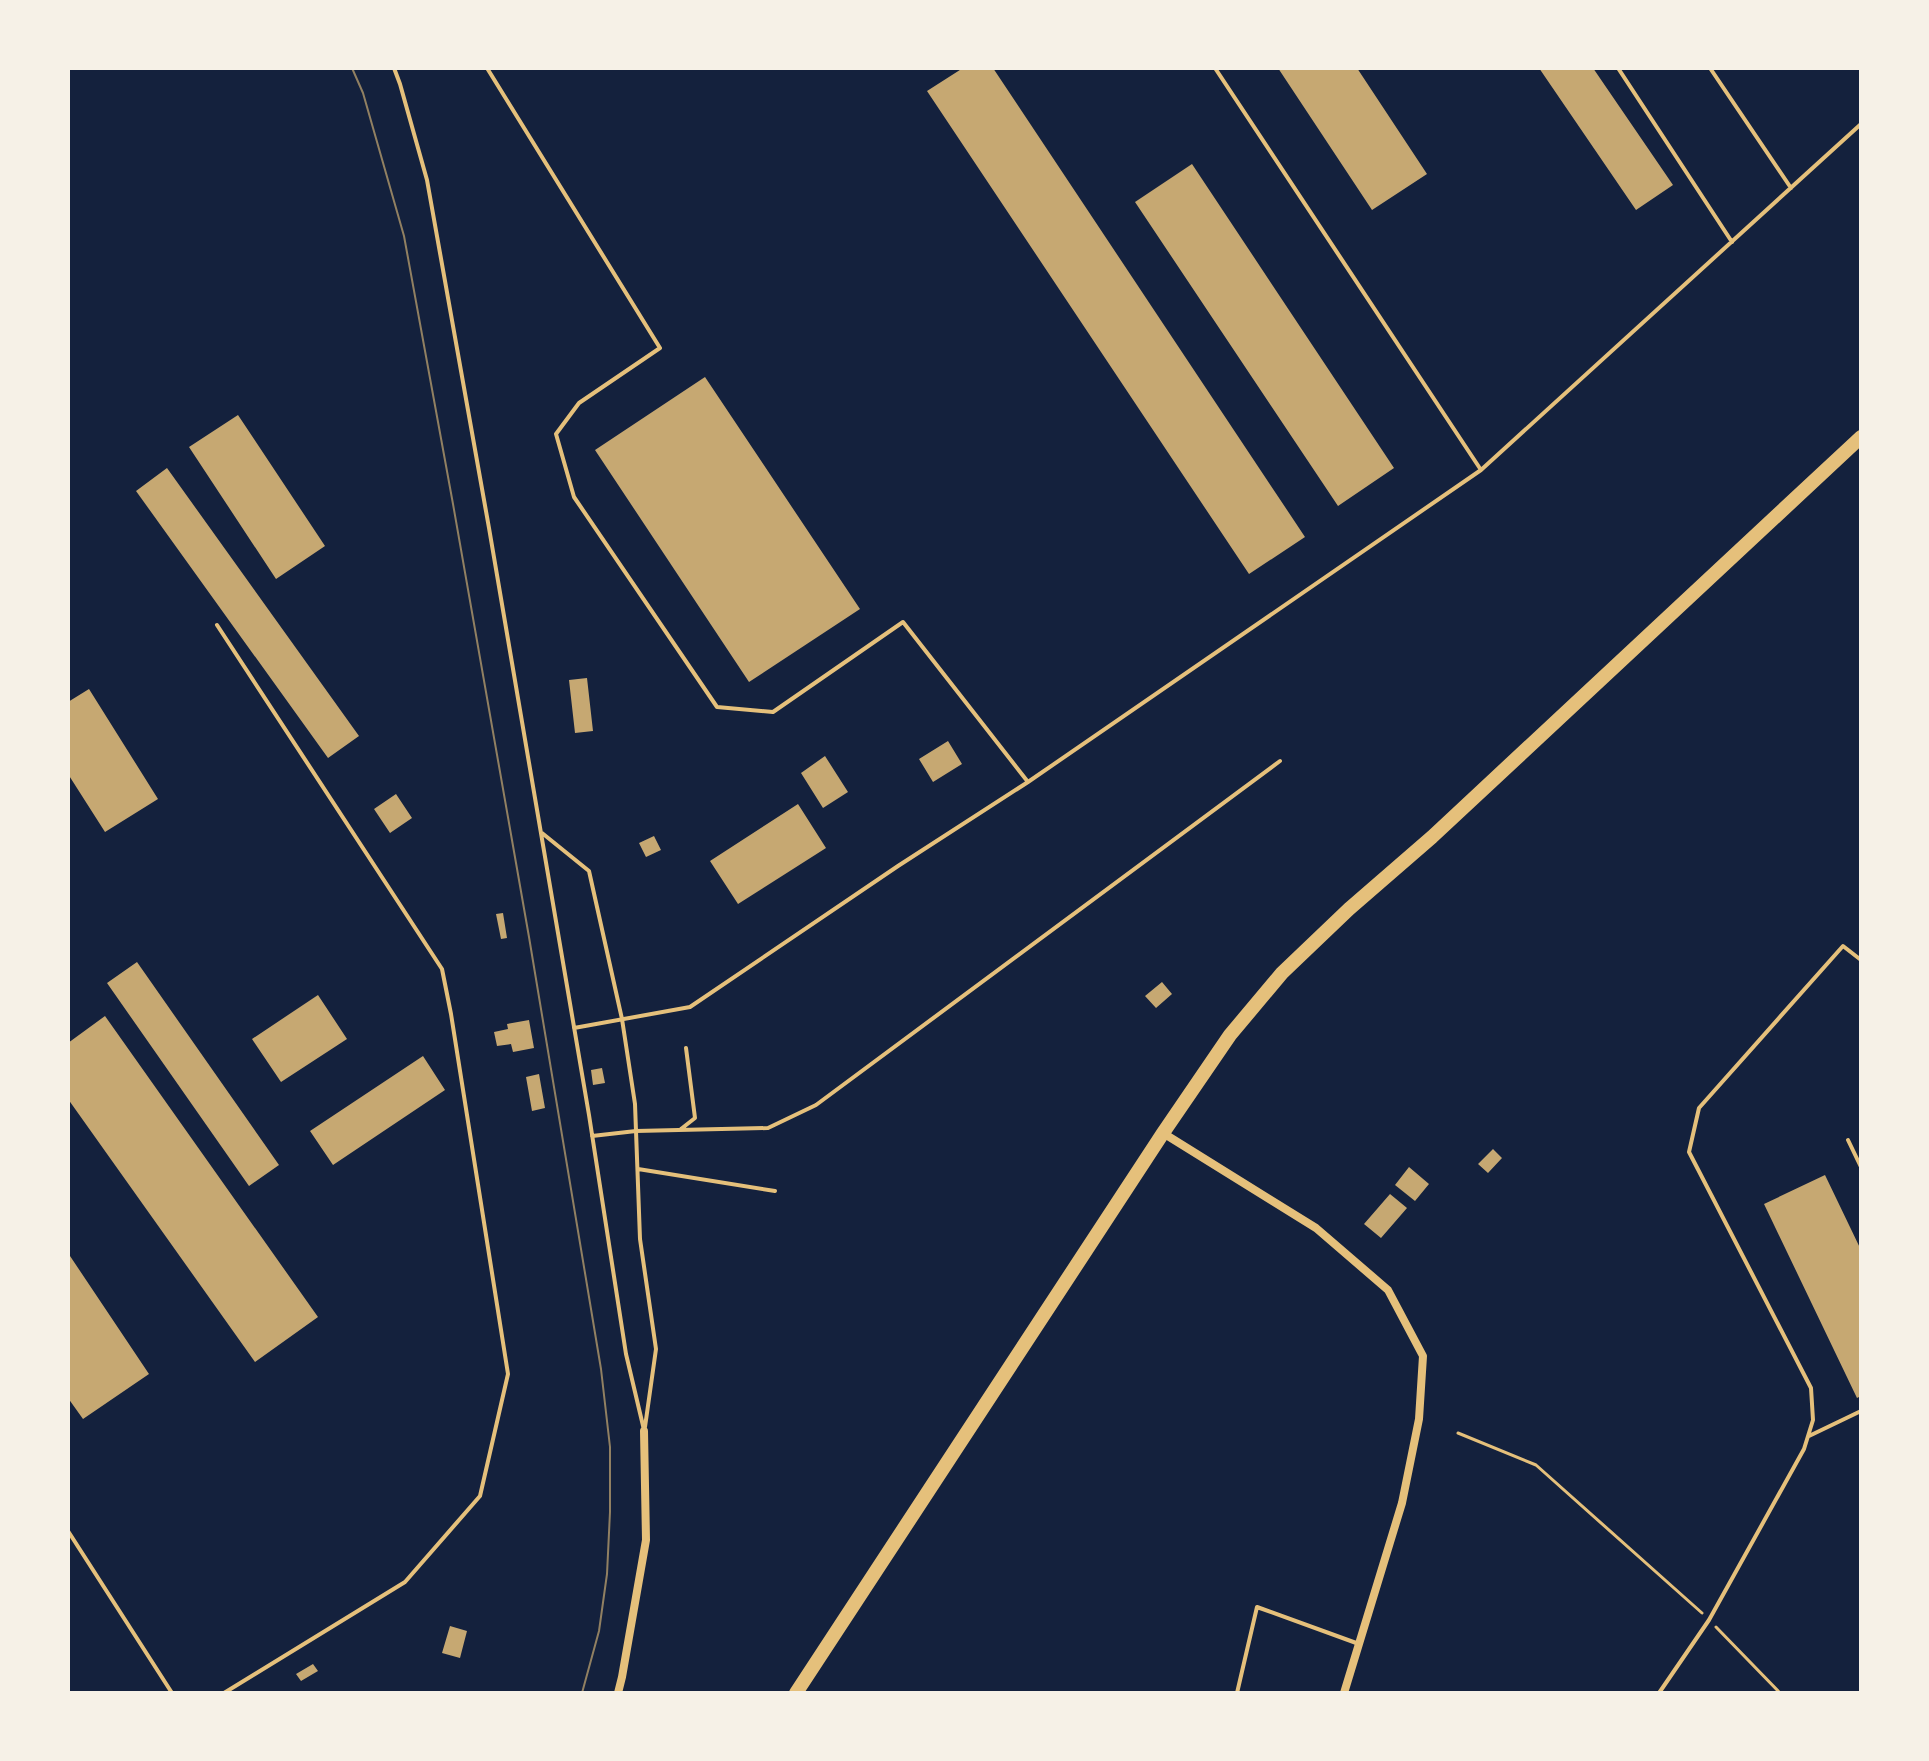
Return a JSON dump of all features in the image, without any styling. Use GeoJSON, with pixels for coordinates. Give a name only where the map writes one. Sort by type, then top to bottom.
{"type":"FeatureCollection","features":[{"type":"Feature","properties":{"kind":"main road"},"geometry":{"type":"LineString","coordinates":[[796,1693],[1163,1133],[1230,1035],[1282,973],[1861,437]]}},
{"type":"Feature","properties":{"kind":"street"},"geometry":{"type":"LineString","coordinates":[[1163,1133],[1316,1228],[1388,1290],[1423,1356],[1419,1419],[1402,1503],[1344,1693]]}},
{"type":"Feature","properties":{"kind":"street"},"geometry":{"type":"LineString","coordinates":[[618,1693],[646,1540],[644,1431]]}},
{"type":"Feature","properties":{"kind":"lane"},"geometry":{"type":"LineString","coordinates":[[394,68],[427,180],[574,1028],[626,1354],[644,1431]]}},
{"type":"Feature","properties":{"kind":"lane"},"geometry":{"type":"LineString","coordinates":[[487,68],[660,348],[579,403],[556,434],[574,497],[717,707],[773,712],[903,622],[1028,782]]}},
{"type":"Feature","properties":{"kind":"lane"},"geometry":{"type":"LineString","coordinates":[[1215,68],[1481,470]]}},
{"type":"Feature","properties":{"kind":"lane"},"geometry":{"type":"LineString","coordinates":[[1618,68],[1732,242]]}},
{"type":"Feature","properties":{"kind":"lane"},"geometry":{"type":"LineString","coordinates":[[1710,68],[1791,188]]}},
{"type":"Feature","properties":{"kind":"lane"},"geometry":{"type":"LineString","coordinates":[[574,1028],[690,1007],[1028,782],[1481,470],[1861,124]]}},
{"type":"Feature","properties":{"kind":"lane"},"geometry":{"type":"LineString","coordinates":[[217,625],[442,969],[508,1374],[480,1496],[405,1582],[224,1693]]}},
{"type":"Feature","properties":{"kind":"lane"},"geometry":{"type":"LineString","coordinates":[[592,1136],[636,1131],[768,1128],[816,1105],[1280,761]]}},
{"type":"Feature","properties":{"kind":"lane"},"geometry":{"type":"LineString","coordinates":[[540,831],[589,871],[622,1019],[635,1104],[640,1239],[656,1349],[644,1431]]}},
{"type":"Feature","properties":{"kind":"lane"},"geometry":{"type":"LineString","coordinates":[[1659,1693],[1709,1620],[1804,1449],[1813,1420],[1811,1388],[1689,1152],[1699,1108],[1843,946],[1861,960]]}},
{"type":"Feature","properties":{"kind":"lane"},"geometry":{"type":"LineString","coordinates":[[680,1130],[695,1118],[686,1048]]}},
{"type":"Feature","properties":{"kind":"lane"},"geometry":{"type":"LineString","coordinates":[[1848,1140],[1861,1167]]}},
{"type":"Feature","properties":{"kind":"lane"},"geometry":{"type":"LineString","coordinates":[[638,1169],[775,1191]]}},
{"type":"Feature","properties":{"kind":"lane"},"geometry":{"type":"LineString","coordinates":[[1808,1437],[1861,1411]]}},
{"type":"Feature","properties":{"kind":"lane"},"geometry":{"type":"LineString","coordinates":[[68,1531],[172,1693]]}},
{"type":"Feature","properties":{"kind":"lane"},"geometry":{"type":"LineString","coordinates":[[1237,1693],[1257,1607],[1359,1644]]}},
{"type":"Feature","properties":{"kind":"path"},"geometry":{"type":"LineString","coordinates":[[1458,1433],[1536,1465],[1709,1620],[1780,1693]]}},
{"type":"Feature","properties":{"kind":"building"},"geometry":{"type":"Polygon","coordinates":[[[963,68],[993,68],[1305,537],[1249,574],[927,91],[963,68]]]}},
{"type":"Feature","properties":{"kind":"building"},"geometry":{"type":"Polygon","coordinates":[[[1278,68],[1357,68],[1427,174],[1372,210],[1278,68]]]}},
{"type":"Feature","properties":{"kind":"building"},"geometry":{"type":"Polygon","coordinates":[[[1539,68],[1593,68],[1673,185],[1636,210],[1539,68]]]}},
{"type":"Feature","properties":{"kind":"building"},"geometry":{"type":"Polygon","coordinates":[[[1192,164],[1394,468],[1338,506],[1135,202],[1192,164]]]}},
{"type":"Feature","properties":{"kind":"building"},"geometry":{"type":"Polygon","coordinates":[[[705,377],[860,609],[749,682],[595,450],[705,377]]]}},
{"type":"Feature","properties":{"kind":"building"},"geometry":{"type":"Polygon","coordinates":[[[238,415],[325,546],[276,579],[189,447],[238,415]]]}},
{"type":"Feature","properties":{"kind":"building"},"geometry":{"type":"Polygon","coordinates":[[[167,468],[359,736],[328,758],[136,491],[167,468]]]}},
{"type":"Feature","properties":{"kind":"building"},"geometry":{"type":"Polygon","coordinates":[[[587,678],[593,731],[575,733],[569,680],[587,678]]]}},
{"type":"Feature","properties":{"kind":"building"},"geometry":{"type":"Polygon","coordinates":[[[89,689],[158,799],[105,832],[68,774],[68,702],[89,689]]]}},
{"type":"Feature","properties":{"kind":"building"},"geometry":{"type":"Polygon","coordinates":[[[948,741],[962,764],[933,782],[919,759],[948,741]]]}},
{"type":"Feature","properties":{"kind":"building"},"geometry":{"type":"Polygon","coordinates":[[[825,756],[848,792],[823,808],[801,773],[825,756]]]}},
{"type":"Feature","properties":{"kind":"building"},"geometry":{"type":"Polygon","coordinates":[[[396,794],[412,818],[390,833],[374,809],[396,794]]]}},
{"type":"Feature","properties":{"kind":"building"},"geometry":{"type":"Polygon","coordinates":[[[798,804],[826,848],[738,904],[710,861],[798,804]]]}},
{"type":"Feature","properties":{"kind":"building"},"geometry":{"type":"Polygon","coordinates":[[[654,836],[661,850],[646,857],[639,843],[654,836]]]}},
{"type":"Feature","properties":{"kind":"building"},"geometry":{"type":"Polygon","coordinates":[[[503,913],[507,938],[501,939],[496,914],[503,913]]]}},
{"type":"Feature","properties":{"kind":"building"},"geometry":{"type":"Polygon","coordinates":[[[137,962],[279,1165],[249,1186],[107,983],[137,962]]]}},
{"type":"Feature","properties":{"kind":"building"},"geometry":{"type":"Polygon","coordinates":[[[1162,982],[1172,994],[1156,1008],[1145,996],[1162,982]]]}},
{"type":"Feature","properties":{"kind":"building"},"geometry":{"type":"Polygon","coordinates":[[[318,995],[347,1039],[281,1082],[252,1039],[318,995]]]}},
{"type":"Feature","properties":{"kind":"building"},"geometry":{"type":"Polygon","coordinates":[[[105,1016],[318,1317],[255,1362],[68,1099],[68,1043],[105,1016]]]}},
{"type":"Feature","properties":{"kind":"building"},"geometry":{"type":"Polygon","coordinates":[[[529,1020],[534,1048],[513,1052],[511,1044],[497,1046],[494,1032],[508,1029],[507,1024],[529,1020]]]}},
{"type":"Feature","properties":{"kind":"building"},"geometry":{"type":"Polygon","coordinates":[[[423,1056],[445,1090],[333,1165],[310,1131],[423,1056]]]}},
{"type":"Feature","properties":{"kind":"building"},"geometry":{"type":"Polygon","coordinates":[[[602,1068],[605,1083],[593,1085],[591,1070],[602,1068]]]}},
{"type":"Feature","properties":{"kind":"building"},"geometry":{"type":"Polygon","coordinates":[[[539,1074],[545,1108],[532,1111],[526,1077],[539,1074]]]}},
{"type":"Feature","properties":{"kind":"building"},"geometry":{"type":"Polygon","coordinates":[[[1493,1149],[1502,1158],[1488,1173],[1478,1164],[1493,1149]]]}},
{"type":"Feature","properties":{"kind":"building"},"geometry":{"type":"Polygon","coordinates":[[[1409,1167],[1429,1184],[1415,1201],[1395,1185],[1409,1167]]]}},
{"type":"Feature","properties":{"kind":"building"},"geometry":{"type":"Polygon","coordinates":[[[1825,1175],[1861,1250],[1861,1396],[1857,1398],[1764,1204],[1825,1175]]]}},
{"type":"Feature","properties":{"kind":"building"},"geometry":{"type":"Polygon","coordinates":[[[1390,1194],[1407,1208],[1381,1238],[1364,1224],[1390,1194]]]}},
{"type":"Feature","properties":{"kind":"building"},"geometry":{"type":"Polygon","coordinates":[[[68,1253],[149,1374],[83,1419],[68,1398],[68,1253]]]}},
{"type":"Feature","properties":{"kind":"building"},"geometry":{"type":"Polygon","coordinates":[[[450,1626],[467,1631],[460,1658],[442,1653],[450,1626]]]}},
{"type":"Feature","properties":{"kind":"building"},"geometry":{"type":"Polygon","coordinates":[[[313,1664],[318,1671],[301,1681],[296,1674],[313,1664]]]}},
{"type":"Feature","properties":{"kind":"tram line"},"geometry":{"type":"LineString","coordinates":[[352,68],[363,93],[404,236],[529,937],[601,1369],[610,1447],[607,1574],[599,1631],[582,1693]]}}]}
